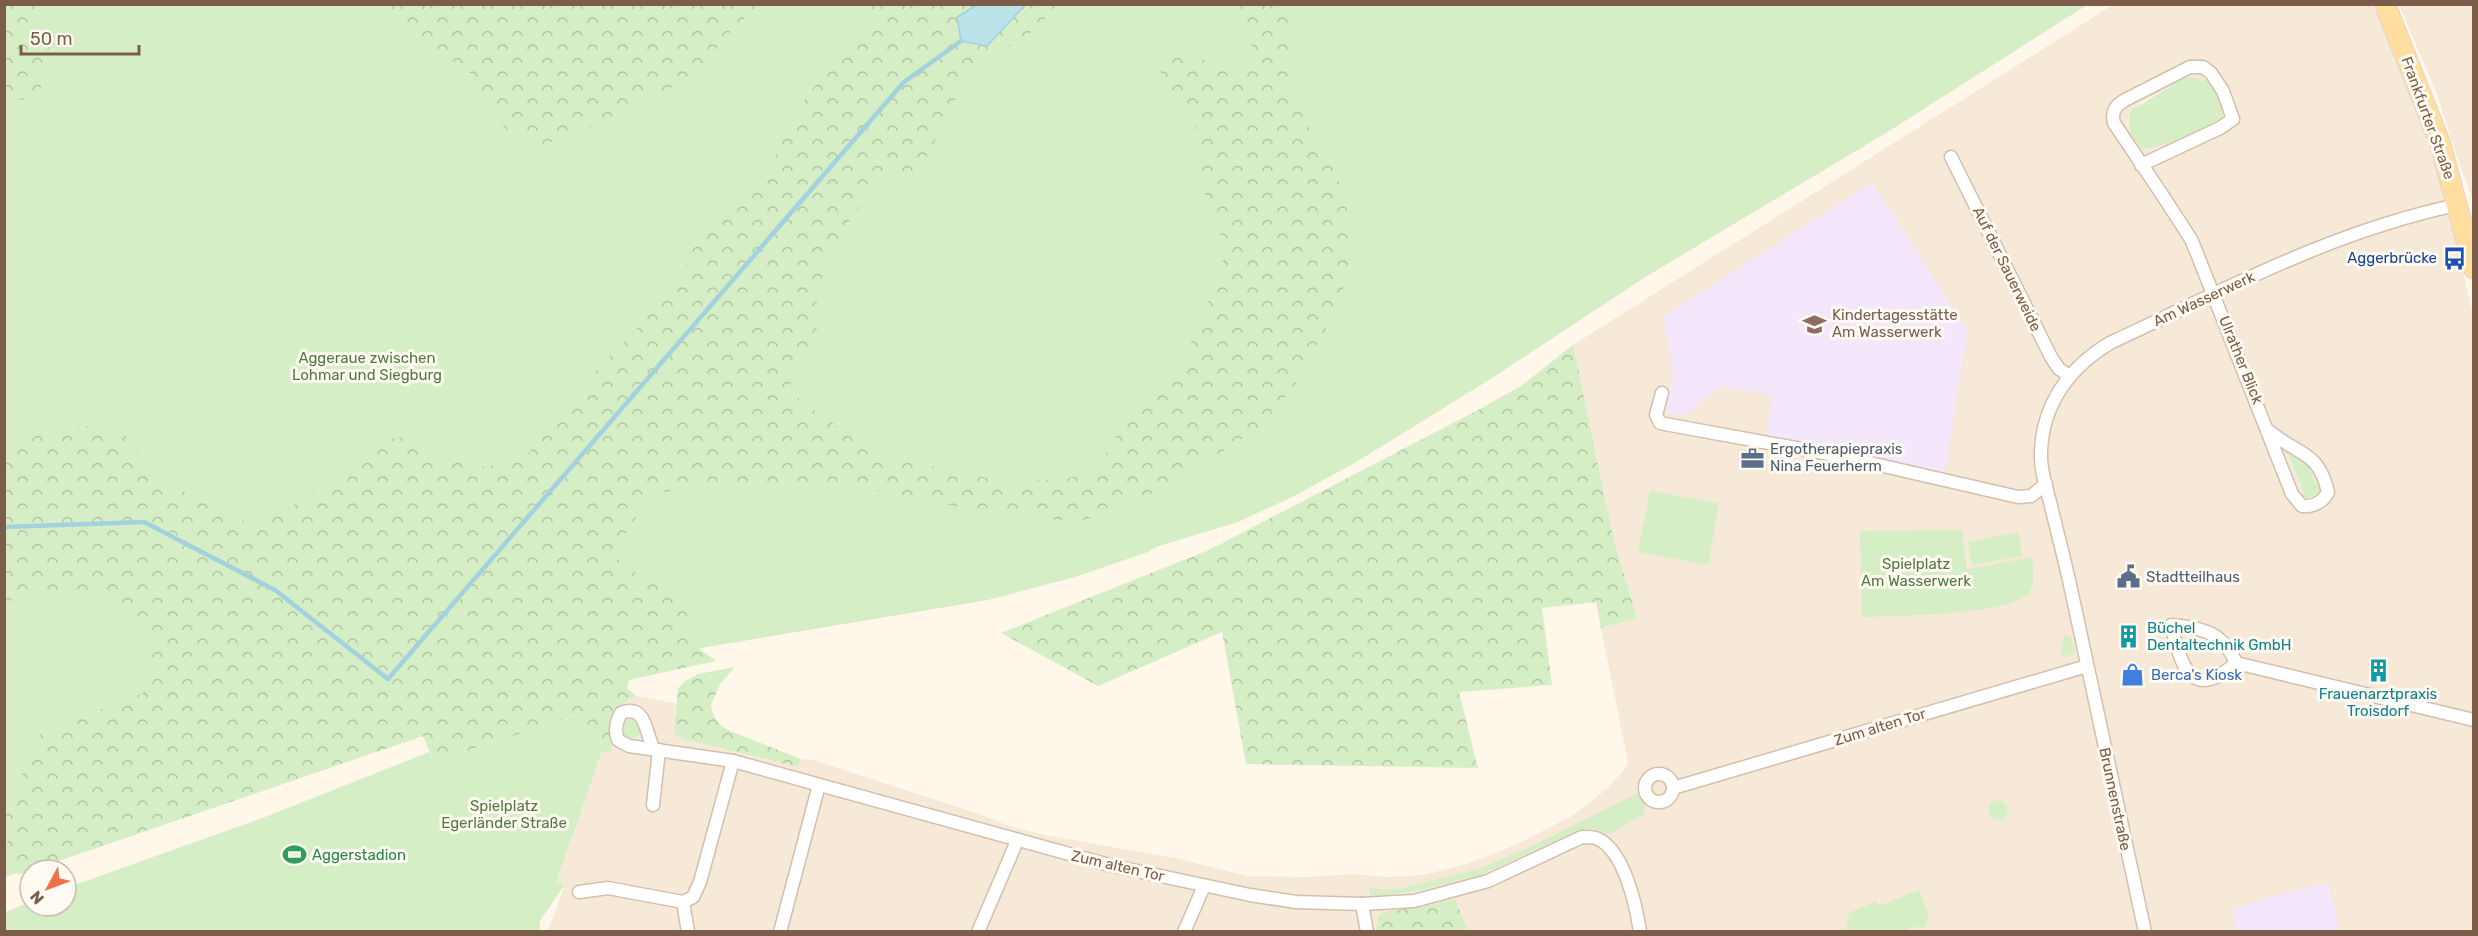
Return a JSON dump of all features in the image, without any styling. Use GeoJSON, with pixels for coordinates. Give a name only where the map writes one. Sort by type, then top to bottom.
{"type":"FeatureCollection","features":[{"type":"Feature","properties":{"kind":"main road","name":"Frankfurter Straße"},"geometry":{"type":"LineString","coordinates":[[2385,4],[2440,143],[2474,269]]}},
{"type":"Feature","properties":{"kind":"street","name":"Ulrather Blick"},"geometry":{"type":"LineString","coordinates":[[2141,165],[2230,123],[2233,118],[2223,91],[2203,66],[2190,67],[2117,105],[2113,111],[2114,123],[2141,165],[2192,241],[2297,502],[2309,507],[2321,501],[2328,492],[2325,479],[2316,461],[2269,431]]}},
{"type":"Feature","properties":{"kind":"street","name":"Auf der Sauerweide"},"geometry":{"type":"LineString","coordinates":[[1951,157],[2051,357],[2060,369],[2070,376]]}},
{"type":"Feature","properties":{"kind":"street","name":"Am Wasserwerk"},"geometry":{"type":"LineString","coordinates":[[2087,666],[2046,484],[2041,452],[2055,397],[2070,376],[2088,357],[2110,343],[2311,249],[2340,238],[2457,205]]}},
{"type":"Feature","properties":{"kind":"street"},"geometry":{"type":"LineString","coordinates":[[1662,393],[1656,415],[1660,423],[1840,456],[2018,497],[2031,496],[2046,484]]}},
{"type":"Feature","properties":{"kind":"street"},"geometry":{"type":"LineString","coordinates":[[2236,663],[2211,681],[2196,679],[2186,670],[2177,649],[2171,624],[2195,627],[2223,641],[2236,663],[2474,720]]}},
{"type":"Feature","properties":{"kind":"street","name":"Zum alten Tor"},"geometry":{"type":"LineString","coordinates":[[1674,788],[2087,666]]}},
{"type":"Feature","properties":{"kind":"street","name":"Brunnenstraße"},"geometry":{"type":"LineString","coordinates":[[2087,666],[2145,932]]}},
{"type":"Feature","properties":{"kind":"street","name":"Zum alten Tor"},"geometry":{"type":"LineString","coordinates":[[653,805],[656,750],[733,761],[1109,865],[1204,886],[1296,902],[1362,904],[1414,901],[1472,886],[1519,868],[1582,837],[1596,838],[1609,847],[1615,855],[1628,883],[1640,932]]}},
{"type":"Feature","properties":{"kind":"street"},"geometry":{"type":"LineString","coordinates":[[579,892],[608,888],[683,902],[693,897],[700,882],[733,761]]}},
{"type":"Feature","properties":{"kind":"street"},"geometry":{"type":"LineString","coordinates":[[780,932],[819,785]]}},
{"type":"Feature","properties":{"kind":"street"},"geometry":{"type":"LineString","coordinates":[[978,932],[1017,841]]}},
{"type":"Feature","properties":{"kind":"street"},"geometry":{"type":"LineString","coordinates":[[1184,932],[1204,886]]}},
{"type":"Feature","properties":{"kind":"street"},"geometry":{"type":"LineString","coordinates":[[683,902],[688,932]]}},
{"type":"Feature","properties":{"kind":"street"},"geometry":{"type":"LineString","coordinates":[[1362,904],[1367,932]]}},
{"type":"Feature","properties":{"kind":"shaded area"},"geometry":{"type":"Polygon","coordinates":[[[2113,5],[2372,5],[2387,31],[2441,178],[2473,315],[2473,931],[548,932],[565,884],[556,884],[603,751],[611,751],[613,710],[636,696],[678,704],[674,715],[702,744],[797,767],[801,759],[813,760],[982,815],[1009,826],[1040,834],[1179,859],[1247,876],[1308,877],[1353,874],[1388,877],[1423,875],[1470,863],[1515,845],[1570,817],[1607,789],[1628,762],[1601,628],[1637,618],[1615,545],[1573,345],[2113,5]],[[2191,77],[2181,80],[2140,103],[2128,118],[2127,125],[2138,144],[2206,80],[2191,77]],[[2284,451],[2288,454],[2304,493],[2319,484],[2316,484],[2310,471],[2312,465],[2284,451]]]}},
{"type":"Feature","properties":{"kind":"shaded area"},"geometry":{"type":"Polygon","coordinates":[[[2399,5],[2473,5],[2473,201],[2436,91],[2399,5]]]}},
{"type":"Feature","properties":{"kind":"shaded area","name":"Kindertagesstätte Am Wasserwerk"},"geometry":{"type":"Polygon","coordinates":[[[1872,182],[1968,331],[1945,472],[1766,435],[1772,396],[1720,386],[1684,416],[1666,413],[1673,375],[1663,317],[1872,182]]]}},
{"type":"Feature","properties":{"kind":"shaded area"},"geometry":{"type":"Polygon","coordinates":[[[2328,882],[2340,931],[2237,931],[2232,908],[2328,882]]]}},
{"type":"Feature","properties":{"kind":"green space"},"geometry":{"type":"Polygon","coordinates":[[[5,4],[38,5],[45,27],[50,53],[47,78],[41,88],[29,98],[5,100],[5,4]]]}},
{"type":"Feature","properties":{"kind":"green space"},"geometry":{"type":"Polygon","coordinates":[[[1060,4],[1033,31],[970,71],[926,158],[914,170],[886,182],[863,203],[841,233],[825,266],[817,295],[817,328],[809,347],[794,368],[790,382],[794,395],[875,454],[902,456],[938,468],[1008,482],[1087,475],[1101,461],[1126,421],[1150,403],[1170,382],[1183,362],[1223,265],[1222,241],[1201,183],[1201,135],[1167,85],[1160,70],[1171,57],[1190,51],[1224,71],[1250,72],[1251,36],[1246,20],[1235,5],[1279,5],[1289,23],[1290,85],[1298,107],[1337,175],[1350,221],[1348,267],[1340,303],[1297,382],[1263,425],[1148,496],[1095,517],[1074,522],[962,508],[885,491],[808,484],[764,484],[661,492],[634,520],[614,554],[629,569],[675,594],[685,607],[695,643],[716,661],[629,680],[627,688],[636,696],[613,710],[611,752],[574,716],[434,762],[423,736],[68,858],[18,858],[18,875],[5,834],[5,812],[41,733],[153,689],[148,639],[98,596],[42,597],[5,601],[5,451],[31,438],[63,429],[95,427],[110,429],[128,439],[151,477],[234,513],[247,524],[261,525],[344,474],[389,439],[400,437],[433,452],[478,467],[509,464],[525,457],[575,401],[596,371],[641,324],[690,261],[698,231],[705,219],[757,190],[766,180],[792,118],[819,80],[870,32],[874,20],[866,5],[1060,4]]]}},
{"type":"Feature","properties":{"kind":"green space","name":"Aggeraue zwischen Lohmar und Siegburg"},"geometry":{"type":"Polygon","coordinates":[[[5,5],[2087,5],[1886,133],[1644,278],[1489,380],[1353,464],[1292,497],[1238,522],[1156,547],[1148,552],[1075,577],[988,600],[618,662],[59,858],[18,858],[18,872],[5,877],[5,5]]]}},
{"type":"Feature","properties":{"kind":"green space"},"geometry":{"type":"Polygon","coordinates":[[[375,5],[761,5],[732,31],[693,77],[573,135],[545,144],[522,140],[508,131],[484,106],[471,74],[462,66],[427,48],[403,25],[375,5]]]}},
{"type":"Feature","properties":{"kind":"green space"},"geometry":{"type":"Polygon","coordinates":[[[2191,77],[2206,80],[2222,106],[2222,116],[2208,126],[2184,137],[2159,146],[2142,148],[2130,130],[2129,120],[2132,110],[2182,79],[2191,77]]]}},
{"type":"Feature","properties":{"kind":"green space"},"geometry":{"type":"Polygon","coordinates":[[[1573,345],[1615,545],[1637,618],[1601,628],[1596,602],[1542,608],[1552,685],[1459,692],[1478,768],[1246,764],[1222,632],[1098,686],[1001,633],[1209,550],[1521,386],[1573,345]]]}},
{"type":"Feature","properties":{"kind":"green space"},"geometry":{"type":"Polygon","coordinates":[[[2285,451],[2312,465],[2310,471],[2321,489],[2317,493],[2310,497],[2302,497],[2304,493],[2288,454],[2284,455],[2285,451]]]}},
{"type":"Feature","properties":{"kind":"green space"},"geometry":{"type":"Polygon","coordinates":[[[1650,491],[1719,503],[1708,565],[1638,552],[1650,491]]]}},
{"type":"Feature","properties":{"kind":"green space","name":"Spielplatz Am Wasserwerk"},"geometry":{"type":"Polygon","coordinates":[[[1962,530],[1967,569],[2032,557],[2033,581],[2029,593],[2018,600],[2000,606],[1977,610],[1862,617],[1860,531],[1962,530]]]}},
{"type":"Feature","properties":{"kind":"green space"},"geometry":{"type":"Polygon","coordinates":[[[2018,532],[2023,556],[1972,565],[1968,542],[2018,532]]]}},
{"type":"Feature","properties":{"kind":"green space"},"geometry":{"type":"Polygon","coordinates":[[[2065,635],[2071,637],[2075,654],[2065,656],[2060,653],[2065,635]]]}},
{"type":"Feature","properties":{"kind":"green space"},"geometry":{"type":"Polygon","coordinates":[[[735,667],[720,684],[711,705],[716,720],[728,730],[801,759],[798,767],[682,739],[674,733],[678,689],[684,682],[698,674],[735,667]]]}},
{"type":"Feature","properties":{"kind":"green space","name":"Aggerstadion"},"geometry":{"type":"Polygon","coordinates":[[[574,716],[611,752],[602,752],[556,883],[565,884],[540,921],[539,931],[5,932],[5,912],[18,907],[18,918],[78,918],[78,884],[265,817],[429,752],[434,762],[574,716]]]}},
{"type":"Feature","properties":{"kind":"green space"},"geometry":{"type":"Polygon","coordinates":[[[627,719],[635,719],[641,725],[641,733],[635,739],[627,739],[621,733],[621,725],[627,719]]]}},
{"type":"Feature","properties":{"kind":"green space"},"geometry":{"type":"Polygon","coordinates":[[[1638,793],[1645,804],[1644,814],[1610,834],[1594,829],[1579,830],[1478,876],[1416,891],[1370,897],[1369,888],[1387,890],[1403,888],[1484,867],[1528,848],[1638,793]]]}},
{"type":"Feature","properties":{"kind":"green space"},"geometry":{"type":"Polygon","coordinates":[[[1998,800],[2005,803],[2008,810],[2005,817],[1998,820],[1991,817],[1988,810],[1991,803],[1998,800]]]}},
{"type":"Feature","properties":{"kind":"green space"},"geometry":{"type":"Polygon","coordinates":[[[1919,890],[1929,915],[1925,928],[1852,932],[1846,929],[1849,913],[1876,901],[1879,906],[1919,890]]]}},
{"type":"Feature","properties":{"kind":"green space"},"geometry":{"type":"Polygon","coordinates":[[[1455,899],[1467,928],[1460,931],[1376,931],[1378,916],[1388,911],[1424,907],[1455,899]]]}},
{"type":"Feature","properties":{"kind":"water"},"geometry":{"type":"Polygon","coordinates":[[[977,5],[1025,5],[987,46],[961,41],[957,17],[977,5]]]}},
{"type":"Feature","properties":{"kind":"waterway"},"geometry":{"type":"LineString","coordinates":[[4,527],[144,522],[275,590],[388,679],[904,82],[961,41]]}},
{"type":"Feature","properties":{"kind":"place","name":"Aggerbrücke"},"geometry":{"type":"Point","coordinates":[2455,258]}},
{"type":"Feature","properties":{"kind":"place","name":"Kindertagesstätte Am Wasserwerk"},"geometry":{"type":"Point","coordinates":[1814,324]}},
{"type":"Feature","properties":{"kind":"place","name":"Ergotherapiepraxis Nina Feuerherm"},"geometry":{"type":"Point","coordinates":[1752,458]}},
{"type":"Feature","properties":{"kind":"place","name":"Stadtteilhaus"},"geometry":{"type":"Point","coordinates":[2128,577]}},
{"type":"Feature","properties":{"kind":"place","name":"Büchel Dentaltechnik GmbH"},"geometry":{"type":"Point","coordinates":[2129,637]}},
{"type":"Feature","properties":{"kind":"place","name":"Frauenarztpraxis Troisdorf"},"geometry":{"type":"Point","coordinates":[2378,670]}},
{"type":"Feature","properties":{"kind":"place","name":"Berca's Kiosk"},"geometry":{"type":"Point","coordinates":[2133,675]}},
{"type":"Feature","properties":{"kind":"place","name":"Aggerstadion"},"geometry":{"type":"Point","coordinates":[294,855]}},
{"type":"Feature","properties":{"kind":"park label","name":"Spielplatz Egerländer Straße"},"geometry":{"type":"Point","coordinates":[504,814]}}]}
